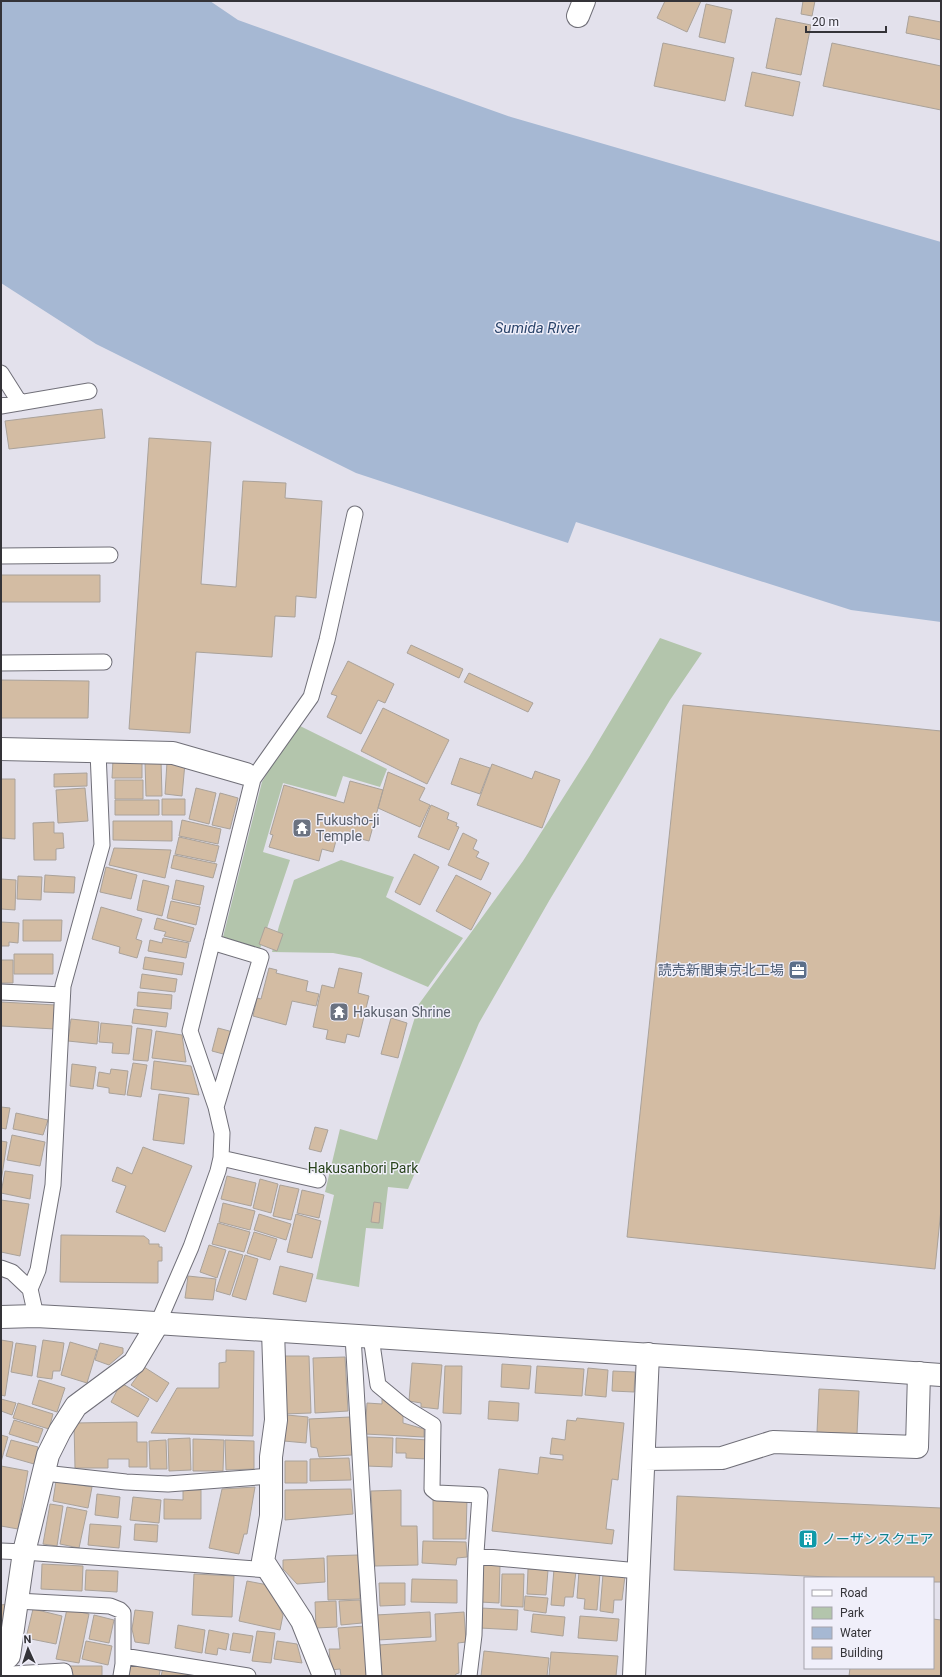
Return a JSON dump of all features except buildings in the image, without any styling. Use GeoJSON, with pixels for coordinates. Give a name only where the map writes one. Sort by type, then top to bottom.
{"type":"FeatureCollection","features":[{"type":"Feature","properties":{"kind":"street"},"geometry":{"type":"LineString","coordinates":[[1,749],[173,753],[250,776]]}},
{"type":"Feature","properties":{"kind":"street"},"geometry":{"type":"LineString","coordinates":[[1,1317],[36,1316],[158,1323],[648,1354],[941,1375]]}},
{"type":"Feature","properties":{"kind":"street"},"geometry":{"type":"LineString","coordinates":[[1,1663],[9,1656],[24,1552],[48,1455],[60,1431],[76,1406],[134,1363],[158,1323]]}},
{"type":"Feature","properties":{"kind":"street"},"geometry":{"type":"LineString","coordinates":[[273,1331],[276,1420],[271,1457],[271,1516],[264,1560],[302,1620],[324,1676]]}},
{"type":"Feature","properties":{"kind":"street"},"geometry":{"type":"LineString","coordinates":[[634,1676],[648,1354]]}},
{"type":"Feature","properties":{"kind":"street"},"geometry":{"type":"LineString","coordinates":[[644,1459],[722,1458],[773,1442],[917,1448],[919,1373]]}},
{"type":"Feature","properties":{"kind":"lane"},"geometry":{"type":"LineString","coordinates":[[1,373],[20,403]]}},
{"type":"Feature","properties":{"kind":"lane"},"geometry":{"type":"LineString","coordinates":[[1,406],[89,391]]}},
{"type":"Feature","properties":{"kind":"lane"},"geometry":{"type":"LineString","coordinates":[[158,1323],[192,1247],[221,1158],[222,1133],[216,1107],[190,1031],[250,776],[311,697],[327,640],[355,514]]}},
{"type":"Feature","properties":{"kind":"lane"},"geometry":{"type":"LineString","coordinates":[[1,556],[110,555]]}},
{"type":"Feature","properties":{"kind":"lane"},"geometry":{"type":"LineString","coordinates":[[1,663],[104,662]]}},
{"type":"Feature","properties":{"kind":"lane"},"geometry":{"type":"LineString","coordinates":[[30,1289],[38,1270],[53,1185],[63,986],[102,846],[98,752]]}},
{"type":"Feature","properties":{"kind":"lane"},"geometry":{"type":"LineString","coordinates":[[212,942],[262,957],[216,1107]]}},
{"type":"Feature","properties":{"kind":"lane"},"geometry":{"type":"LineString","coordinates":[[1,992],[62,994]]}},
{"type":"Feature","properties":{"kind":"lane"},"geometry":{"type":"LineString","coordinates":[[221,1158],[318,1180]]}},
{"type":"Feature","properties":{"kind":"lane"},"geometry":{"type":"LineString","coordinates":[[1,1268],[12,1272],[30,1289],[36,1316]]}},
{"type":"Feature","properties":{"kind":"lane"},"geometry":{"type":"LineString","coordinates":[[362,1336],[378,1384],[408,1409],[433,1425],[432,1489],[437,1493],[480,1495],[476,1556],[474,1635],[469,1676]]}},
{"type":"Feature","properties":{"kind":"lane"},"geometry":{"type":"LineString","coordinates":[[362,1336],[366,1559],[374,1676]]}},
{"type":"Feature","properties":{"kind":"lane"},"geometry":{"type":"LineString","coordinates":[[44,1473],[126,1482],[168,1484],[271,1476]]}},
{"type":"Feature","properties":{"kind":"lane"},"geometry":{"type":"LineString","coordinates":[[1,1552],[24,1552],[269,1570]]}},
{"type":"Feature","properties":{"kind":"lane"},"geometry":{"type":"LineString","coordinates":[[476,1556],[639,1570]]}},
{"type":"Feature","properties":{"kind":"lane"},"geometry":{"type":"LineString","coordinates":[[17,1601],[110,1606],[120,1610],[123,1614],[124,1664],[121,1676]]}},
{"type":"Feature","properties":{"kind":"lane"},"geometry":{"type":"LineString","coordinates":[[123,1656],[248,1676]]}},
{"type":"Feature","properties":{"kind":"lane"},"geometry":{"type":"LineString","coordinates":[[1,1672],[12,1674],[64,1671],[64,1676]]}},
{"type":"Feature","properties":{"kind":"green space","name":"Hakusanbori Park"},"geometry":{"type":"Polygon","coordinates":[[[660,638],[702,653],[670,700],[549,901],[479,1023],[408,1189],[388,1187],[383,1229],[366,1228],[359,1287],[316,1279],[334,1195],[325,1192],[340,1129],[377,1140],[419,1004],[523,861],[589,757],[660,638]]]}},
{"type":"Feature","properties":{"kind":"green space"},"geometry":{"type":"Polygon","coordinates":[[[296,724],[387,769],[380,787],[343,776],[336,797],[283,783],[263,852],[290,860],[260,949],[223,937],[262,782],[296,724]]]}},
{"type":"Feature","properties":{"kind":"green space"},"geometry":{"type":"Polygon","coordinates":[[[341,860],[394,877],[386,897],[463,938],[428,987],[360,958],[333,953],[272,952],[294,880],[341,860]]]}},
{"type":"Feature","properties":{"kind":"water","name":"Sumida River"},"geometry":{"type":"Polygon","coordinates":[[[1,1],[210,1],[238,20],[511,117],[941,242],[941,622],[851,610],[576,522],[568,543],[356,473],[96,344],[1,283],[1,1]]]}},
{"type":"Feature","properties":{"kind":"place","name":"Fukusho-ji Temple"},"geometry":{"type":"Point","coordinates":[302,828]}},
{"type":"Feature","properties":{"kind":"place","name":"読売新聞東京北工場"},"geometry":{"type":"Point","coordinates":[798,970]}},
{"type":"Feature","properties":{"kind":"place","name":"Hakusan Shrine"},"geometry":{"type":"Point","coordinates":[339,1012]}},
{"type":"Feature","properties":{"kind":"place","name":"ノーザンスクエア"},"geometry":{"type":"Point","coordinates":[808,1539]}}]}
